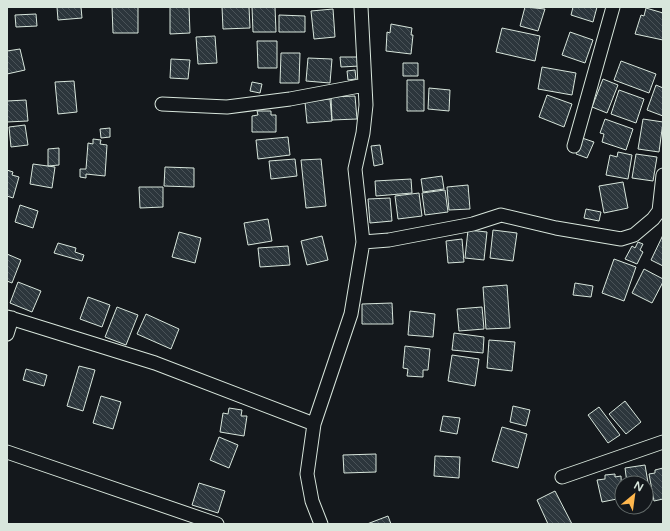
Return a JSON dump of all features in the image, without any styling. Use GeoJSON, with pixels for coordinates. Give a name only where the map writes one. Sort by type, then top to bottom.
{"type":"FeatureCollection","features":[{"type":"Feature","properties":{"kind":"street"},"geometry":{"type":"LineString","coordinates":[[321,524],[312,501],[307,474],[314,424],[351,314],[364,242],[355,169],[364,126],[366,105],[361,7]]}},
{"type":"Feature","properties":{"kind":"street"},"geometry":{"type":"LineString","coordinates":[[574,146],[613,7]]}},
{"type":"Feature","properties":{"kind":"street"},"geometry":{"type":"LineString","coordinates":[[162,104],[227,107],[290,99],[365,85]]}},
{"type":"Feature","properties":{"kind":"street"},"geometry":{"type":"LineString","coordinates":[[364,242],[389,240],[473,224],[501,215],[556,228],[621,239],[634,235],[661,212],[663,175]]}},
{"type":"Feature","properties":{"kind":"street"},"geometry":{"type":"LineString","coordinates":[[7,334],[10,318],[155,363],[314,424]]}},
{"type":"Feature","properties":{"kind":"street"},"geometry":{"type":"LineString","coordinates":[[562,477],[663,442]]}},
{"type":"Feature","properties":{"kind":"street"},"geometry":{"type":"LineString","coordinates":[[7,452],[217,524]]}},
{"type":"Feature","properties":{"kind":"building"},"geometry":{"type":"Polygon","coordinates":[[[57,7],[81,7],[82,18],[58,20],[57,7]]]}},
{"type":"Feature","properties":{"kind":"building"},"geometry":{"type":"Polygon","coordinates":[[[112,7],[138,7],[138,33],[113,33],[112,7]]]}},
{"type":"Feature","properties":{"kind":"building"},"geometry":{"type":"Polygon","coordinates":[[[170,7],[189,7],[190,33],[170,34],[170,7]]]}},
{"type":"Feature","properties":{"kind":"building"},"geometry":{"type":"Polygon","coordinates":[[[222,7],[249,7],[250,28],[223,29],[222,7]]]}},
{"type":"Feature","properties":{"kind":"building"},"geometry":{"type":"Polygon","coordinates":[[[252,7],[275,7],[276,32],[253,32],[252,7]]]}},
{"type":"Feature","properties":{"kind":"building"},"geometry":{"type":"Polygon","coordinates":[[[525,7],[545,9],[538,31],[520,26],[525,7]]]}},
{"type":"Feature","properties":{"kind":"building"},"geometry":{"type":"Polygon","coordinates":[[[573,7],[597,7],[593,22],[571,15],[573,7]]]}},
{"type":"Feature","properties":{"kind":"building"},"geometry":{"type":"Polygon","coordinates":[[[646,8],[663,13],[663,40],[635,34],[641,15],[644,16],[646,8]]]}},
{"type":"Feature","properties":{"kind":"building"},"geometry":{"type":"Polygon","coordinates":[[[333,9],[335,37],[314,39],[311,11],[333,9]]]}},
{"type":"Feature","properties":{"kind":"building"},"geometry":{"type":"Polygon","coordinates":[[[36,14],[37,26],[16,27],[15,15],[36,14]]]}},
{"type":"Feature","properties":{"kind":"building"},"geometry":{"type":"Polygon","coordinates":[[[279,15],[305,16],[305,32],[279,32],[279,15]]]}},
{"type":"Feature","properties":{"kind":"building"},"geometry":{"type":"Polygon","coordinates":[[[391,24],[412,28],[411,35],[413,35],[411,54],[386,51],[387,32],[390,33],[391,24]]]}},
{"type":"Feature","properties":{"kind":"building"},"geometry":{"type":"Polygon","coordinates":[[[502,28],[540,36],[535,61],[496,52],[502,28]]]}},
{"type":"Feature","properties":{"kind":"building"},"geometry":{"type":"Polygon","coordinates":[[[570,32],[593,40],[585,63],[562,55],[570,32]]]}},
{"type":"Feature","properties":{"kind":"building"},"geometry":{"type":"Polygon","coordinates":[[[215,36],[217,63],[198,64],[196,37],[215,36]]]}},
{"type":"Feature","properties":{"kind":"building"},"geometry":{"type":"Polygon","coordinates":[[[257,41],[277,41],[277,68],[258,68],[257,41]]]}},
{"type":"Feature","properties":{"kind":"building"},"geometry":{"type":"Polygon","coordinates":[[[20,49],[25,70],[7,74],[7,51],[20,49]]]}},
{"type":"Feature","properties":{"kind":"building"},"geometry":{"type":"Polygon","coordinates":[[[281,53],[300,53],[299,83],[280,83],[281,53]]]}},
{"type":"Feature","properties":{"kind":"building"},"geometry":{"type":"Polygon","coordinates":[[[340,57],[359,57],[360,66],[341,67],[340,57]]]}},
{"type":"Feature","properties":{"kind":"building"},"geometry":{"type":"Polygon","coordinates":[[[308,58],[332,59],[330,83],[306,81],[308,58]]]}},
{"type":"Feature","properties":{"kind":"building"},"geometry":{"type":"Polygon","coordinates":[[[171,59],[190,60],[188,79],[170,78],[171,59]]]}},
{"type":"Feature","properties":{"kind":"building"},"geometry":{"type":"Polygon","coordinates":[[[621,61],[656,74],[649,93],[614,80],[621,61]]]}},
{"type":"Feature","properties":{"kind":"building"},"geometry":{"type":"Polygon","coordinates":[[[403,63],[418,63],[418,76],[403,76],[403,63]]]}},
{"type":"Feature","properties":{"kind":"building"},"geometry":{"type":"Polygon","coordinates":[[[542,67],[576,73],[572,95],[538,89],[542,67]]]}},
{"type":"Feature","properties":{"kind":"building"},"geometry":{"type":"Polygon","coordinates":[[[355,70],[356,79],[348,80],[347,71],[355,70]]]}},
{"type":"Feature","properties":{"kind":"building"},"geometry":{"type":"Polygon","coordinates":[[[603,79],[618,85],[607,113],[592,107],[603,79]]]}},
{"type":"Feature","properties":{"kind":"building"},"geometry":{"type":"Polygon","coordinates":[[[407,80],[424,80],[424,111],[407,111],[407,80]]]}},
{"type":"Feature","properties":{"kind":"building"},"geometry":{"type":"Polygon","coordinates":[[[74,81],[77,112],[58,114],[55,82],[74,81]]]}},
{"type":"Feature","properties":{"kind":"building"},"geometry":{"type":"Polygon","coordinates":[[[252,82],[262,84],[260,93],[250,91],[252,82]]]}},
{"type":"Feature","properties":{"kind":"building"},"geometry":{"type":"Polygon","coordinates":[[[656,85],[663,88],[663,116],[647,110],[656,85]]]}},
{"type":"Feature","properties":{"kind":"building"},"geometry":{"type":"Polygon","coordinates":[[[429,88],[450,90],[449,111],[428,109],[429,88]]]}},
{"type":"Feature","properties":{"kind":"building"},"geometry":{"type":"Polygon","coordinates":[[[619,90],[644,99],[636,123],[611,114],[619,90]]]}},
{"type":"Feature","properties":{"kind":"building"},"geometry":{"type":"Polygon","coordinates":[[[547,95],[572,104],[564,127],[539,117],[547,95]]]}},
{"type":"Feature","properties":{"kind":"building"},"geometry":{"type":"Polygon","coordinates":[[[355,96],[357,119],[332,120],[331,97],[355,96]]]}},
{"type":"Feature","properties":{"kind":"building"},"geometry":{"type":"Polygon","coordinates":[[[330,99],[332,121],[307,123],[305,102],[330,99]]]}},
{"type":"Feature","properties":{"kind":"building"},"geometry":{"type":"Polygon","coordinates":[[[26,100],[28,121],[7,122],[7,101],[26,100]]]}},
{"type":"Feature","properties":{"kind":"building"},"geometry":{"type":"Polygon","coordinates":[[[257,111],[271,111],[271,115],[276,115],[276,132],[252,132],[252,116],[258,115],[257,111]]]}},
{"type":"Feature","properties":{"kind":"building"},"geometry":{"type":"Polygon","coordinates":[[[605,119],[633,129],[626,150],[602,142],[604,134],[600,133],[605,119]]]}},
{"type":"Feature","properties":{"kind":"building"},"geometry":{"type":"Polygon","coordinates":[[[643,119],[663,122],[659,152],[638,149],[643,119]]]}},
{"type":"Feature","properties":{"kind":"building"},"geometry":{"type":"Polygon","coordinates":[[[25,125],[28,145],[11,147],[9,127],[25,125]]]}},
{"type":"Feature","properties":{"kind":"building"},"geometry":{"type":"Polygon","coordinates":[[[110,128],[110,137],[101,138],[100,129],[110,128]]]}},
{"type":"Feature","properties":{"kind":"building"},"geometry":{"type":"Polygon","coordinates":[[[288,137],[290,155],[258,159],[256,140],[288,137]]]}},
{"type":"Feature","properties":{"kind":"building"},"geometry":{"type":"Polygon","coordinates":[[[582,138],[594,142],[587,158],[576,154],[582,138]]]}},
{"type":"Feature","properties":{"kind":"building"},"geometry":{"type":"Polygon","coordinates":[[[93,139],[101,140],[100,144],[107,145],[105,176],[86,174],[86,178],[80,177],[80,169],[86,169],[88,143],[93,144],[93,139]]]}},
{"type":"Feature","properties":{"kind":"building"},"geometry":{"type":"Polygon","coordinates":[[[380,145],[383,164],[374,166],[371,146],[380,145]]]}},
{"type":"Feature","properties":{"kind":"building"},"geometry":{"type":"Polygon","coordinates":[[[59,148],[59,165],[48,166],[48,149],[59,148]]]}},
{"type":"Feature","properties":{"kind":"building"},"geometry":{"type":"Polygon","coordinates":[[[618,152],[632,155],[628,179],[606,175],[610,155],[617,157],[618,152]]]}},
{"type":"Feature","properties":{"kind":"building"},"geometry":{"type":"Polygon","coordinates":[[[636,154],[657,157],[653,181],[632,178],[636,154]]]}},
{"type":"Feature","properties":{"kind":"building"},"geometry":{"type":"Polygon","coordinates":[[[295,159],[297,176],[271,179],[269,161],[295,159]]]}},
{"type":"Feature","properties":{"kind":"building"},"geometry":{"type":"Polygon","coordinates":[[[321,159],[326,206],[306,208],[301,160],[321,159]]]}},
{"type":"Feature","properties":{"kind":"building"},"geometry":{"type":"Polygon","coordinates":[[[33,164],[55,167],[52,188],[30,184],[33,164]]]}},
{"type":"Feature","properties":{"kind":"building"},"geometry":{"type":"Polygon","coordinates":[[[165,167],[194,168],[194,187],[164,186],[165,167]]]}},
{"type":"Feature","properties":{"kind":"building"},"geometry":{"type":"Polygon","coordinates":[[[7,170],[13,172],[12,175],[19,177],[13,198],[7,196],[7,170]]]}},
{"type":"Feature","properties":{"kind":"building"},"geometry":{"type":"Polygon","coordinates":[[[442,176],[444,189],[423,192],[421,179],[442,176]]]}},
{"type":"Feature","properties":{"kind":"building"},"geometry":{"type":"Polygon","coordinates":[[[411,179],[412,193],[376,196],[375,181],[411,179]]]}},
{"type":"Feature","properties":{"kind":"building"},"geometry":{"type":"Polygon","coordinates":[[[623,182],[628,208],[604,213],[599,186],[623,182]]]}},
{"type":"Feature","properties":{"kind":"building"},"geometry":{"type":"Polygon","coordinates":[[[468,185],[470,209],[449,210],[447,187],[468,185]]]}},
{"type":"Feature","properties":{"kind":"building"},"geometry":{"type":"Polygon","coordinates":[[[139,187],[163,187],[163,207],[140,208],[139,187]]]}},
{"type":"Feature","properties":{"kind":"building"},"geometry":{"type":"Polygon","coordinates":[[[445,190],[448,212],[425,215],[422,193],[445,190]]]}},
{"type":"Feature","properties":{"kind":"building"},"geometry":{"type":"Polygon","coordinates":[[[419,193],[422,216],[398,219],[395,196],[419,193]]]}},
{"type":"Feature","properties":{"kind":"building"},"geometry":{"type":"Polygon","coordinates":[[[390,198],[392,221],[370,223],[368,199],[390,198]]]}},
{"type":"Feature","properties":{"kind":"building"},"geometry":{"type":"Polygon","coordinates":[[[20,205],[38,211],[33,228],[15,222],[20,205]]]}},
{"type":"Feature","properties":{"kind":"building"},"geometry":{"type":"Polygon","coordinates":[[[586,209],[601,212],[599,221],[584,218],[586,209]]]}},
{"type":"Feature","properties":{"kind":"building"},"geometry":{"type":"Polygon","coordinates":[[[268,219],[272,241],[248,245],[244,223],[268,219]]]}},
{"type":"Feature","properties":{"kind":"building"},"geometry":{"type":"Polygon","coordinates":[[[468,230],[487,232],[484,260],[465,258],[468,230]]]}},
{"type":"Feature","properties":{"kind":"building"},"geometry":{"type":"Polygon","coordinates":[[[493,230],[517,233],[513,261],[490,258],[493,230]]]}},
{"type":"Feature","properties":{"kind":"building"},"geometry":{"type":"Polygon","coordinates":[[[179,232],[201,238],[195,263],[172,257],[179,232]]]}},
{"type":"Feature","properties":{"kind":"building"},"geometry":{"type":"Polygon","coordinates":[[[663,235],[663,266],[651,260],[663,235]]]}},
{"type":"Feature","properties":{"kind":"building"},"geometry":{"type":"Polygon","coordinates":[[[322,236],[328,260],[307,265],[301,241],[322,236]]]}},
{"type":"Feature","properties":{"kind":"building"},"geometry":{"type":"Polygon","coordinates":[[[462,239],[464,262],[448,263],[446,241],[462,239]]]}},
{"type":"Feature","properties":{"kind":"building"},"geometry":{"type":"Polygon","coordinates":[[[638,242],[643,244],[640,250],[643,252],[637,264],[625,259],[632,246],[635,248],[638,242]]]}},
{"type":"Feature","properties":{"kind":"building"},"geometry":{"type":"Polygon","coordinates":[[[58,243],[76,248],[75,252],[84,255],[82,261],[54,253],[58,243]]]}},
{"type":"Feature","properties":{"kind":"building"},"geometry":{"type":"Polygon","coordinates":[[[288,246],[290,265],[260,267],[258,248],[288,246]]]}},
{"type":"Feature","properties":{"kind":"building"},"geometry":{"type":"Polygon","coordinates":[[[7,254],[21,260],[12,283],[7,281],[7,254]]]}},
{"type":"Feature","properties":{"kind":"building"},"geometry":{"type":"Polygon","coordinates":[[[614,259],[636,267],[624,301],[602,293],[614,259]]]}},
{"type":"Feature","properties":{"kind":"building"},"geometry":{"type":"Polygon","coordinates":[[[644,269],[663,279],[663,282],[652,303],[632,293],[644,269]]]}},
{"type":"Feature","properties":{"kind":"building"},"geometry":{"type":"Polygon","coordinates":[[[18,282],[41,291],[32,312],[10,303],[18,282]]]}},
{"type":"Feature","properties":{"kind":"building"},"geometry":{"type":"Polygon","coordinates":[[[575,283],[593,286],[591,297],[573,295],[575,283]]]}},
{"type":"Feature","properties":{"kind":"building"},"geometry":{"type":"Polygon","coordinates":[[[507,285],[510,328],[486,329],[483,287],[507,285]]]}},
{"type":"Feature","properties":{"kind":"building"},"geometry":{"type":"Polygon","coordinates":[[[88,297],[110,305],[102,327],[80,319],[88,297]]]}},
{"type":"Feature","properties":{"kind":"building"},"geometry":{"type":"Polygon","coordinates":[[[392,303],[393,324],[362,324],[362,304],[392,303]]]}},
{"type":"Feature","properties":{"kind":"building"},"geometry":{"type":"Polygon","coordinates":[[[117,307],[138,315],[126,345],[105,337],[117,307]]]}},
{"type":"Feature","properties":{"kind":"building"},"geometry":{"type":"Polygon","coordinates":[[[482,307],[484,329],[459,331],[457,309],[482,307]]]}},
{"type":"Feature","properties":{"kind":"building"},"geometry":{"type":"Polygon","coordinates":[[[410,311],[435,314],[433,337],[408,335],[410,311]]]}},
{"type":"Feature","properties":{"kind":"building"},"geometry":{"type":"Polygon","coordinates":[[[146,314],[179,329],[171,349],[137,334],[146,314]]]}},
{"type":"Feature","properties":{"kind":"building"},"geometry":{"type":"Polygon","coordinates":[[[454,333],[484,337],[483,353],[452,350],[454,333]]]}},
{"type":"Feature","properties":{"kind":"building"},"geometry":{"type":"Polygon","coordinates":[[[489,340],[515,342],[512,371],[487,368],[489,340]]]}},
{"type":"Feature","properties":{"kind":"building"},"geometry":{"type":"Polygon","coordinates":[[[405,346],[430,349],[428,370],[423,370],[423,377],[407,376],[408,369],[403,368],[405,346]]]}},
{"type":"Feature","properties":{"kind":"building"},"geometry":{"type":"Polygon","coordinates":[[[452,355],[479,359],[475,386],[448,381],[452,355]]]}},
{"type":"Feature","properties":{"kind":"building"},"geometry":{"type":"Polygon","coordinates":[[[79,366],[95,370],[83,411],[67,406],[79,366]]]}},
{"type":"Feature","properties":{"kind":"building"},"geometry":{"type":"Polygon","coordinates":[[[26,369],[47,375],[44,386],[23,380],[26,369]]]}},
{"type":"Feature","properties":{"kind":"building"},"geometry":{"type":"Polygon","coordinates":[[[101,396],[121,402],[113,429],[93,423],[101,396]]]}},
{"type":"Feature","properties":{"kind":"building"},"geometry":{"type":"Polygon","coordinates":[[[625,401],[641,422],[626,434],[609,414],[625,401]]]}},
{"type":"Feature","properties":{"kind":"building"},"geometry":{"type":"Polygon","coordinates":[[[513,406],[530,410],[526,426],[510,422],[513,406]]]}},
{"type":"Feature","properties":{"kind":"building"},"geometry":{"type":"Polygon","coordinates":[[[599,407],[620,435],[608,443],[588,415],[599,407]]]}},
{"type":"Feature","properties":{"kind":"building"},"geometry":{"type":"Polygon","coordinates":[[[229,408],[242,410],[241,416],[247,416],[244,436],[220,432],[223,413],[228,414],[229,408]]]}},
{"type":"Feature","properties":{"kind":"building"},"geometry":{"type":"Polygon","coordinates":[[[443,416],[460,418],[457,434],[440,431],[443,416]]]}},
{"type":"Feature","properties":{"kind":"building"},"geometry":{"type":"Polygon","coordinates":[[[502,427],[527,434],[518,468],[492,461],[502,427]]]}},
{"type":"Feature","properties":{"kind":"building"},"geometry":{"type":"Polygon","coordinates":[[[219,437],[238,445],[229,468],[210,460],[219,437]]]}},
{"type":"Feature","properties":{"kind":"building"},"geometry":{"type":"Polygon","coordinates":[[[376,454],[376,472],[344,473],[343,455],[376,454]]]}},
{"type":"Feature","properties":{"kind":"building"},"geometry":{"type":"Polygon","coordinates":[[[435,456],[460,457],[459,478],[434,476],[435,456]]]}},
{"type":"Feature","properties":{"kind":"building"},"geometry":{"type":"Polygon","coordinates":[[[645,465],[647,475],[626,475],[625,468],[645,465]]]}},
{"type":"Feature","properties":{"kind":"building"},"geometry":{"type":"Polygon","coordinates":[[[663,468],[663,499],[654,501],[654,475],[649,474],[655,473],[655,470],[663,468]]]}},
{"type":"Feature","properties":{"kind":"building"},"geometry":{"type":"Polygon","coordinates":[[[615,474],[614,500],[602,502],[597,480],[605,479],[605,475],[615,474]]]}},
{"type":"Feature","properties":{"kind":"building"},"geometry":{"type":"Polygon","coordinates":[[[199,483],[225,491],[218,513],[192,505],[199,483]]]}},
{"type":"Feature","properties":{"kind":"building"},"geometry":{"type":"Polygon","coordinates":[[[555,491],[572,524],[548,524],[537,500],[555,491]]]}},
{"type":"Feature","properties":{"kind":"building"},"geometry":{"type":"Polygon","coordinates":[[[388,516],[391,524],[367,524],[388,516]]]}}]}
